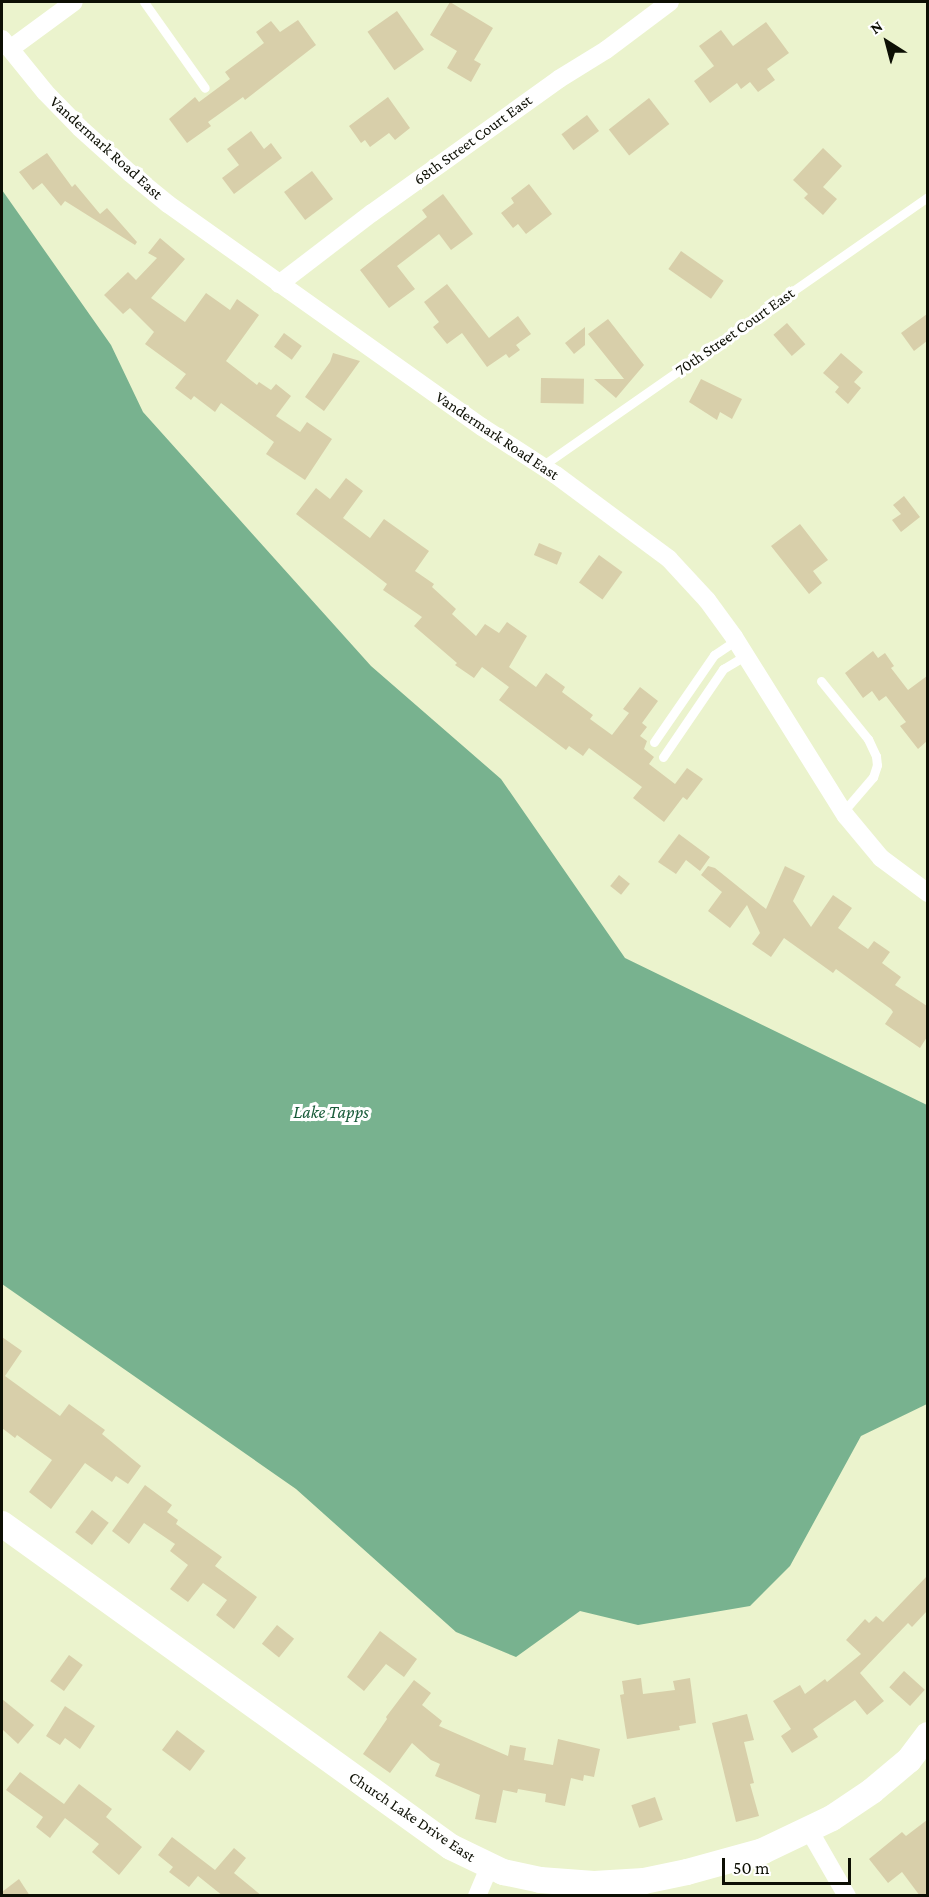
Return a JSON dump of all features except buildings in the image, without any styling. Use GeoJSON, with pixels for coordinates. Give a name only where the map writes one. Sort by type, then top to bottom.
{"type":"FeatureCollection","features":[{"type":"Feature","properties":{"kind":"street"},"geometry":{"type":"LineString","coordinates":[[6,44],[74,2]]}},
{"type":"Feature","properties":{"kind":"street","name":"68th Street Court East"},"geometry":{"type":"LineString","coordinates":[[279,284],[400,193],[559,79],[606,50],[670,2]]}},
{"type":"Feature","properties":{"kind":"street","name":"Vandermark Road East"},"geometry":{"type":"LineString","coordinates":[[6,44],[52,99],[130,173],[279,284],[482,427],[542,466],[669,559],[707,600],[741,647],[843,812],[880,858],[927,893]]}},
{"type":"Feature","properties":{"kind":"street","name":"Church Lake Drive East"},"geometry":{"type":"LineString","coordinates":[[2,1524],[451,1847],[490,1866],[540,1880],[594,1884],[644,1881],[729,1862],[763,1851],[832,1818],[891,1776],[909,1760],[927,1735]]}},
{"type":"Feature","properties":{"kind":"street"},"geometry":{"type":"LineString","coordinates":[[809,1830],[847,1896]]}},
{"type":"Feature","properties":{"kind":"street"},"geometry":{"type":"LineString","coordinates":[[477,1896],[490,1866]]}},
{"type":"Feature","properties":{"kind":"lane"},"geometry":{"type":"LineString","coordinates":[[144,2],[206,88]]}},
{"type":"Feature","properties":{"kind":"lane","name":"70th Street Court East"},"geometry":{"type":"LineString","coordinates":[[542,466],[927,197]]}},
{"type":"Feature","properties":{"kind":"lane"},"geometry":{"type":"LineString","coordinates":[[654,742],[714,656],[741,647]]}},
{"type":"Feature","properties":{"kind":"lane"},"geometry":{"type":"LineString","coordinates":[[663,757],[723,669],[741,647]]}},
{"type":"Feature","properties":{"kind":"lane"},"geometry":{"type":"LineString","coordinates":[[821,681],[868,739],[876,756],[877,765],[873,777],[843,812]]}},
{"type":"Feature","properties":{"kind":"water","name":"Lake Tapps"},"geometry":{"type":"Polygon","coordinates":[[[2,190],[111,345],[143,412],[371,666],[501,779],[625,958],[927,1105],[927,1404],[861,1436],[790,1566],[750,1606],[638,1625],[580,1611],[516,1657],[456,1632],[296,1489],[2,1284],[2,190]]]}}]}
